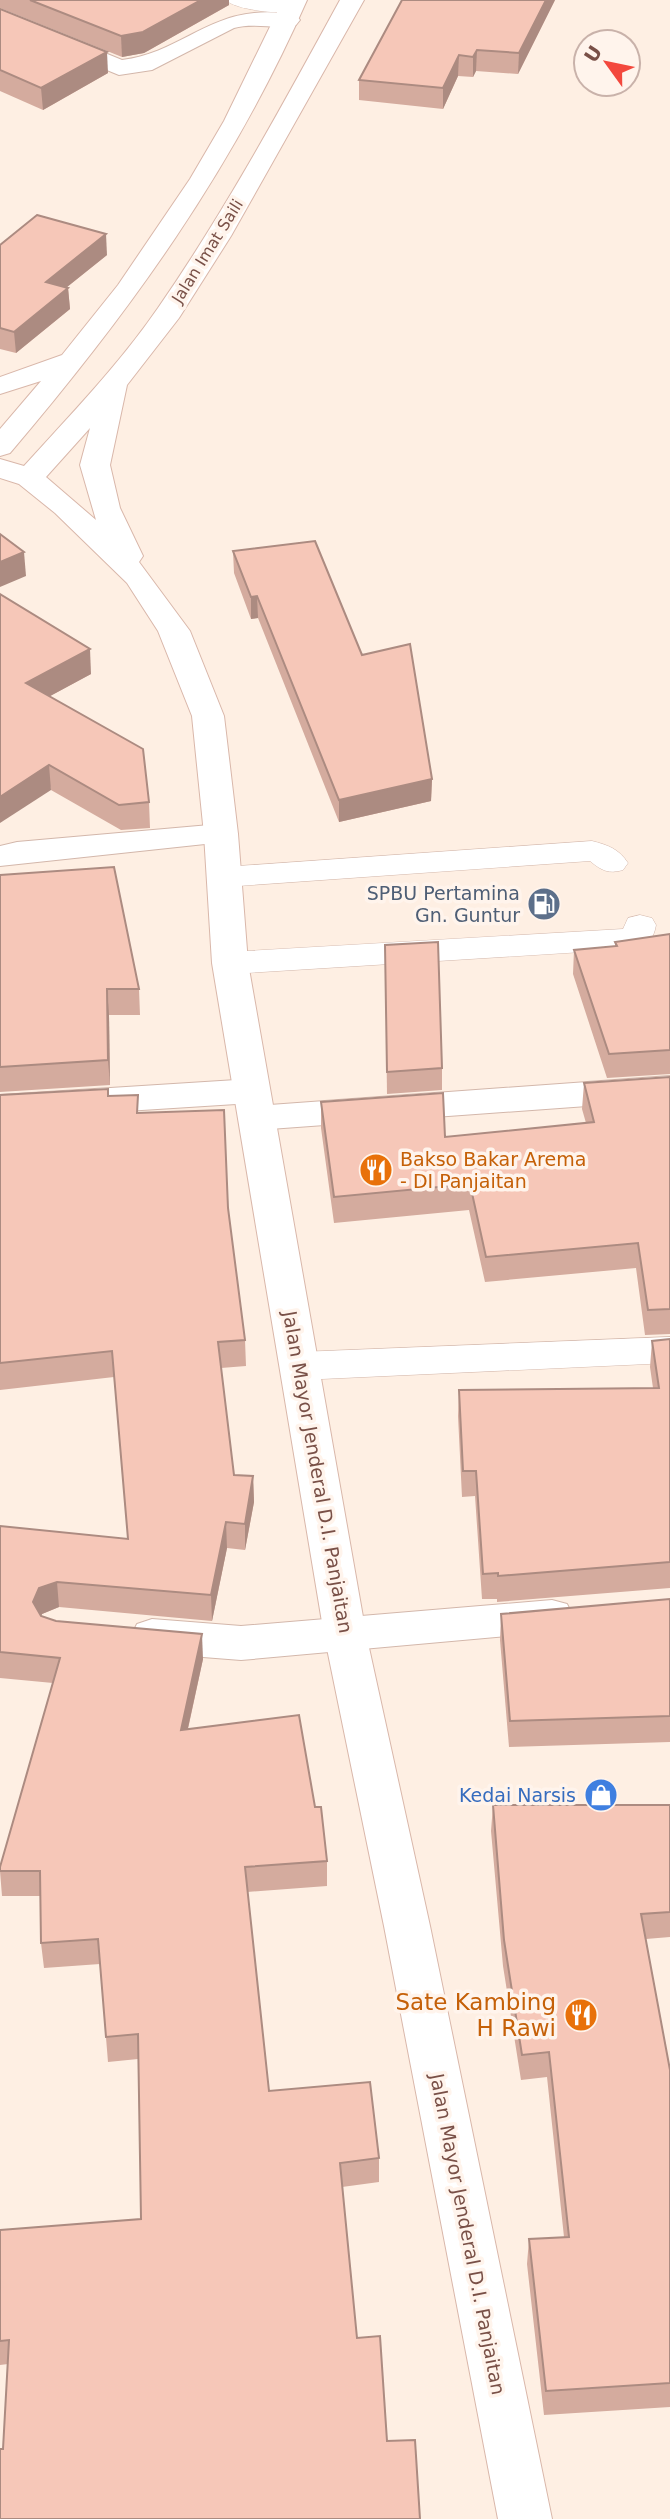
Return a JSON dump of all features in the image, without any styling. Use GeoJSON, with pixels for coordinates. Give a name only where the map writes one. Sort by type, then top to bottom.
{"type":"FeatureCollection","features":[{"type":"Feature","properties":{"kind":"main road","name":"Jalan Imat Saili"},"geometry":{"type":"LineString","coordinates":[[29,478],[115,381],[169,312],[265,158],[352,0]]}},
{"type":"Feature","properties":{"kind":"main road"},"geometry":{"type":"LineString","coordinates":[[0,17],[119,68],[143,65],[226,23],[292,9]]}},
{"type":"Feature","properties":{"kind":"main road"},"geometry":{"type":"LineString","coordinates":[[0,447],[77,359],[184,211],[251,96],[292,9]]}},
{"type":"Feature","properties":{"kind":"main road"},"geometry":{"type":"LineString","coordinates":[[0,386],[77,359]]}},
{"type":"Feature","properties":{"kind":"main road"},"geometry":{"type":"LineString","coordinates":[[115,381],[95,465],[105,508],[138,577]]}},
{"type":"Feature","properties":{"kind":"main road","name":"Jalan Mayor Jenderal D.I. Panjaitan"},"geometry":{"type":"LineString","coordinates":[[0,468],[29,478],[65,507],[138,577],[174,631],[208,716],[225,877],[230,963],[345,1634],[407,1926],[525,2519]]}},
{"type":"Feature","properties":{"kind":"main road"},"geometry":{"type":"LineString","coordinates":[[0,856],[17,852],[221,835]]}},
{"type":"Feature","properties":{"kind":"main road"},"geometry":{"type":"LineString","coordinates":[[0,1107],[254,1105],[670,1088]]}},
{"type":"Feature","properties":{"kind":"main road"},"geometry":{"type":"LineString","coordinates":[[113,1632],[241,1643],[589,1613]]}},
{"type":"Feature","properties":{"kind":"lane"},"geometry":{"type":"LineString","coordinates":[[237,0],[292,9]]}},
{"type":"Feature","properties":{"kind":"lane"},"geometry":{"type":"LineString","coordinates":[[225,877],[592,851],[602,854],[612,863]]}},
{"type":"Feature","properties":{"kind":"lane"},"geometry":{"type":"LineString","coordinates":[[230,963],[630,939],[638,935],[640,925]]}},
{"type":"Feature","properties":{"kind":"lane"},"geometry":{"type":"LineString","coordinates":[[300,1366],[670,1350]]}},
{"type":"Feature","properties":{"kind":"building"},"geometry":{"type":"Polygon","coordinates":[[[30,0],[201,0],[143,32],[121,36],[30,0]]]}},
{"type":"Feature","properties":{"kind":"building"},"geometry":{"type":"Polygon","coordinates":[[[402,0],[546,0],[519,53],[477,50],[473,57],[459,55],[443,88],[359,80],[402,0]]]}},
{"type":"Feature","properties":{"kind":"building"},"geometry":{"type":"Polygon","coordinates":[[[0,9],[107,52],[41,88],[0,70],[0,9]]]}},
{"type":"Feature","properties":{"kind":"building"},"geometry":{"type":"Polygon","coordinates":[[[37,215],[106,234],[46,282],[68,288],[14,332],[0,328],[0,245],[37,215]]]}},
{"type":"Feature","properties":{"kind":"building"},"geometry":{"type":"Polygon","coordinates":[[[0,534],[24,552],[0,562],[0,534]]]}},
{"type":"Feature","properties":{"kind":"building"},"geometry":{"type":"Polygon","coordinates":[[[315,541],[362,655],[410,644],[432,779],[339,800],[257,596],[251,597],[233,551],[315,541]]]}},
{"type":"Feature","properties":{"kind":"building"},"geometry":{"type":"Polygon","coordinates":[[[0,594],[90,649],[26,683],[143,749],[149,802],[119,805],[49,765],[0,797],[0,594]]]}},
{"type":"Feature","properties":{"kind":"building"},"geometry":{"type":"Polygon","coordinates":[[[114,867],[139,989],[107,989],[108,1060],[0,1067],[0,875],[114,867]]]}},
{"type":"Feature","properties":{"kind":"building"},"geometry":{"type":"Polygon","coordinates":[[[670,934],[670,1050],[609,1054],[574,950],[617,946],[615,942],[670,934]]]}},
{"type":"Feature","properties":{"kind":"building"},"geometry":{"type":"Polygon","coordinates":[[[438,942],[442,1068],[387,1072],[385,945],[438,942]]]}},
{"type":"Feature","properties":{"kind":"building"},"geometry":{"type":"Polygon","coordinates":[[[670,1077],[670,1309],[648,1310],[638,1243],[486,1257],[470,1184],[334,1197],[321,1102],[443,1093],[445,1137],[594,1122],[584,1083],[670,1077]]]}},
{"type":"Feature","properties":{"kind":"building"},"geometry":{"type":"Polygon","coordinates":[[[108,1089],[108,1096],[138,1095],[137,1113],[224,1110],[228,1208],[245,1340],[218,1342],[234,1475],[253,1476],[245,1524],[226,1522],[211,1595],[57,1582],[39,1588],[33,1602],[41,1616],[56,1621],[202,1634],[181,1730],[299,1715],[315,1807],[321,1807],[327,1861],[245,1867],[269,2091],[370,2082],[379,2158],[340,2163],[357,2338],[380,2336],[387,2441],[415,2440],[420,2519],[0,2519],[0,2449],[3,2449],[9,2340],[0,2341],[0,2230],[141,2219],[138,2034],[106,2037],[98,1939],[41,1943],[40,1871],[0,1871],[60,1658],[0,1652],[0,1526],[128,1539],[112,1351],[0,1363],[0,1095],[108,1089]]]}},
{"type":"Feature","properties":{"kind":"building"},"geometry":{"type":"Polygon","coordinates":[[[670,1339],[670,1562],[498,1576],[498,1573],[483,1574],[476,1471],[463,1471],[459,1390],[659,1388],[652,1341],[670,1339]]]}},
{"type":"Feature","properties":{"kind":"building"},"geometry":{"type":"Polygon","coordinates":[[[670,1599],[670,1716],[510,1721],[501,1614],[670,1599]]]}},
{"type":"Feature","properties":{"kind":"building"},"geometry":{"type":"Polygon","coordinates":[[[493,1805],[670,1805],[670,1912],[641,1914],[670,2070],[670,2383],[546,2391],[529,2239],[569,2237],[549,2052],[522,2055],[504,1940],[493,1805]]]}},
{"type":"Feature","properties":{"kind":"place","name":"SPBU Pertamina Gn. Guntur"},"geometry":{"type":"Point","coordinates":[544,904]}},
{"type":"Feature","properties":{"kind":"place","name":"Bakso Bakar Arema - DI Panjaitan"},"geometry":{"type":"Point","coordinates":[376,1170]}},
{"type":"Feature","properties":{"kind":"place","name":"Kedai Narsis"},"geometry":{"type":"Point","coordinates":[601,1795]}},
{"type":"Feature","properties":{"kind":"place","name":"Sate Kambing H Rawi"},"geometry":{"type":"Point","coordinates":[581,2015]}}]}
